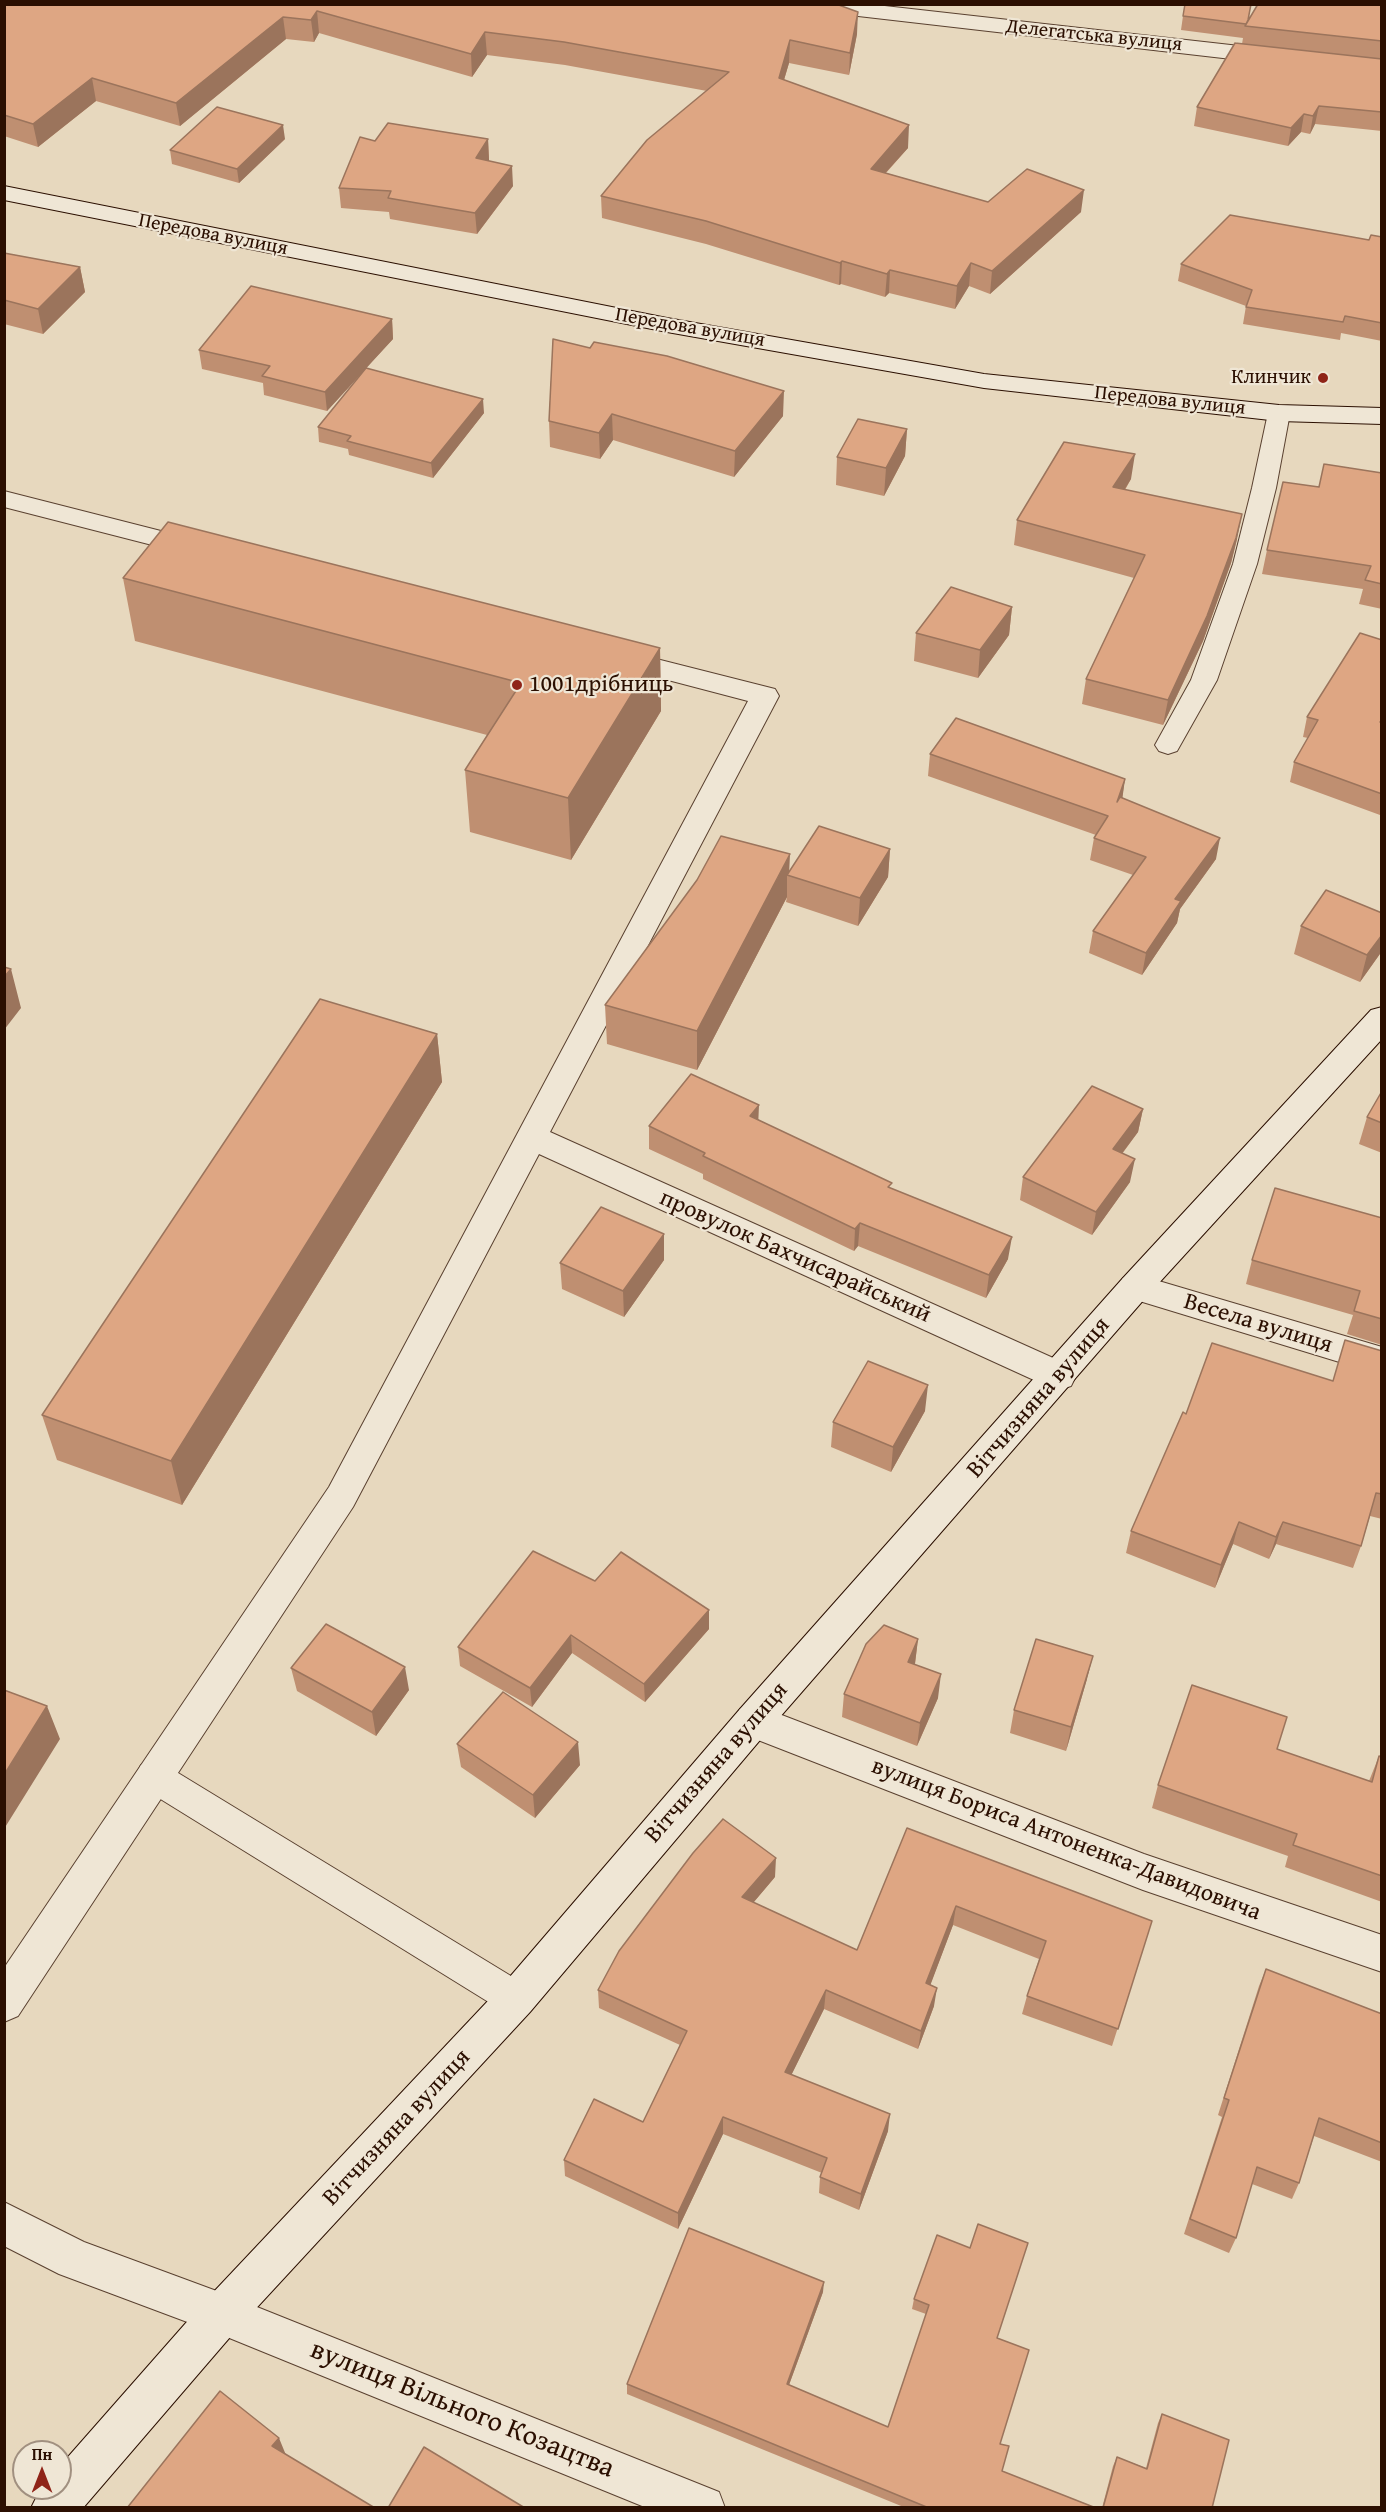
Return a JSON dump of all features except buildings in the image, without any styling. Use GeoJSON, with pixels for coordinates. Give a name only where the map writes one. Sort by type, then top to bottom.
{"type":"FeatureCollection","features":[{"type":"Feature","properties":{"kind":"street","name":"Делегатська вулиця"},"geometry":{"type":"LineString","coordinates":[[806,4],[1300,59]]}},
{"type":"Feature","properties":{"kind":"street","name":"Передова вулиця"},"geometry":{"type":"LineString","coordinates":[[4,193],[667,325],[984,381],[1278,413],[1382,416]]}},
{"type":"Feature","properties":{"kind":"street"},"geometry":{"type":"LineString","coordinates":[[4,499],[223,556]]}},
{"type":"Feature","properties":{"kind":"street"},"geometry":{"type":"LineString","coordinates":[[4,2003],[153,1776],[341,1497],[765,696],[592,651]]}},
{"type":"Feature","properties":{"kind":"street","name":"Вітчизняна вулиця"},"geometry":{"type":"LineString","coordinates":[[53,2508],[222,2314],[516,1999],[753,1721],[1135,1287],[1382,1018]]}},
{"type":"Feature","properties":{"kind":"street","name":"провулок Бахчисарайський"},"geometry":{"type":"LineString","coordinates":[[531,1137],[1059,1376]]}},
{"type":"Feature","properties":{"kind":"street","name":"Весела вулиця"},"geometry":{"type":"LineString","coordinates":[[1135,1287],[1382,1361]]}},
{"type":"Feature","properties":{"kind":"street","name":"вулиця Бориса Антоненка-Давидовича"},"geometry":{"type":"LineString","coordinates":[[753,1721],[1143,1872],[1382,1954]]}},
{"type":"Feature","properties":{"kind":"street","name":"вулиця Вільного Козацтва"},"geometry":{"type":"LineString","coordinates":[[4,2223],[74,2259],[222,2314],[684,2504]]}},
{"type":"Feature","properties":{"kind":"lane"},"geometry":{"type":"LineString","coordinates":[[1168,745],[1204,680],[1245,564],[1264,488],[1278,413]]}},
{"type":"Feature","properties":{"kind":"lane"},"geometry":{"type":"LineString","coordinates":[[153,1776],[516,1999]]}},
{"type":"Feature","properties":{"kind":"place","name":"Клинчик"},"geometry":{"type":"Point","coordinates":[1323,378]}},
{"type":"Feature","properties":{"kind":"place","name":"1001дрібниць"},"geometry":{"type":"Point","coordinates":[517,685]}}]}
